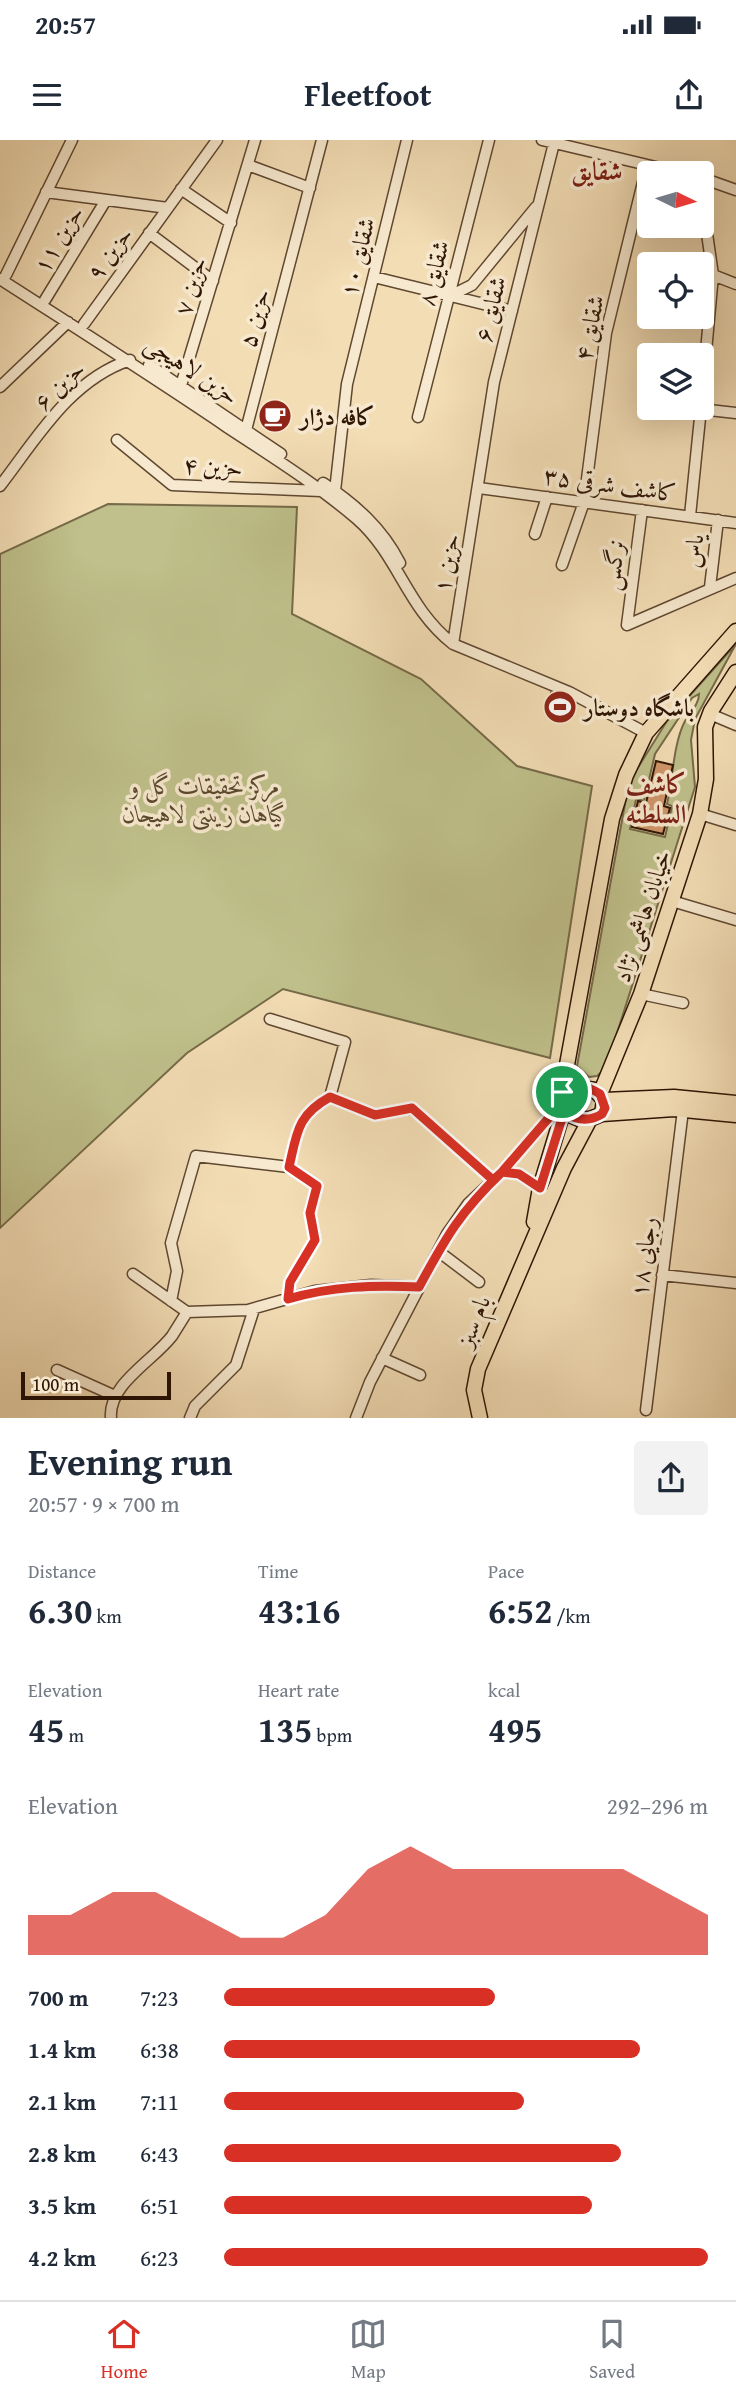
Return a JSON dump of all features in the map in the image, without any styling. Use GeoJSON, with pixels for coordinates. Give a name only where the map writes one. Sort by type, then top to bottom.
{"type":"FeatureCollection","features":[{"type":"Feature","properties":{"kind":"main road"},"geometry":{"type":"LineString","coordinates":[[530,1244],[540,1188],[561,1103],[612,819],[626,775],[646,733],[736,631]]}},
{"type":"Feature","properties":{"kind":"main road","name":"خیابان هاشمی نژاد"},"geometry":{"type":"LineString","coordinates":[[530,1244],[564,1168],[599,1107],[640,994],[699,814],[706,779],[704,744],[710,714],[736,673]]}},
{"type":"Feature","properties":{"kind":"main road"},"geometry":{"type":"LineString","coordinates":[[561,1103],[568,1088],[585,1087],[599,1107]]}},
{"type":"Feature","properties":{"kind":"main road"},"geometry":{"type":"LineString","coordinates":[[640,1105],[674,1097],[736,1103]]}},
{"type":"Feature","properties":{"kind":"main road"},"geometry":{"type":"LineString","coordinates":[[561,1103],[579,1119],[599,1107],[640,1105],[736,1115]]}},
{"type":"Feature","properties":{"kind":"main road","name":"بام سبز"},"geometry":{"type":"LineString","coordinates":[[480,1418],[474,1390],[478,1369],[530,1244]]}},
{"type":"Feature","properties":{"kind":"street"},"geometry":{"type":"LineString","coordinates":[[2,275],[72,140]]}},
{"type":"Feature","properties":{"kind":"street","name":"حزین ۹"},"geometry":{"type":"LineString","coordinates":[[84,324],[217,140]]}},
{"type":"Feature","properties":{"kind":"street","name":"حزین ۷"},"geometry":{"type":"LineString","coordinates":[[180,390],[255,140]]}},
{"type":"Feature","properties":{"kind":"street","name":"حزین ۵"},"geometry":{"type":"LineString","coordinates":[[246,430],[322,140]]}},
{"type":"Feature","properties":{"kind":"street","name":"شقایق ۱۰"},"geometry":{"type":"LineString","coordinates":[[330,491],[347,384],[407,140]]}},
{"type":"Feature","properties":{"kind":"street","name":"شقایق ۸"},"geometry":{"type":"LineString","coordinates":[[418,417],[489,140]]}},
{"type":"Feature","properties":{"kind":"street"},"geometry":{"type":"LineString","coordinates":[[548,141],[637,163]]}},
{"type":"Feature","properties":{"kind":"street","name":"شقایق ۶"},"geometry":{"type":"LineString","coordinates":[[479,488],[494,382],[538,205],[548,141]]}},
{"type":"Feature","properties":{"kind":"street"},"geometry":{"type":"LineString","coordinates":[[248,165],[310,188]]}},
{"type":"Feature","properties":{"kind":"street"},"geometry":{"type":"LineString","coordinates":[[714,182],[736,190]]}},
{"type":"Feature","properties":{"kind":"street"},"geometry":{"type":"LineString","coordinates":[[181,189],[231,223]]}},
{"type":"Feature","properties":{"kind":"street"},"geometry":{"type":"LineString","coordinates":[[46,192],[168,208]]}},
{"type":"Feature","properties":{"kind":"street","name":"حزین ۱۱"},"geometry":{"type":"LineString","coordinates":[[45,300],[106,200]]}},
{"type":"Feature","properties":{"kind":"street"},"geometry":{"type":"LineString","coordinates":[[448,298],[472,285],[538,205]]}},
{"type":"Feature","properties":{"kind":"street","name":"شقایق ۴"},"geometry":{"type":"LineString","coordinates":[[562,565],[584,502],[606,333],[637,207]]}},
{"type":"Feature","properties":{"kind":"street"},"geometry":{"type":"LineString","coordinates":[[149,233],[213,281]]}},
{"type":"Feature","properties":{"kind":"street","name":"حزین لاهیجی"},"geometry":{"type":"LineString","coordinates":[[2,275],[84,324],[364,513],[389,542],[422,606],[453,645],[569,692],[646,733]]}},
{"type":"Feature","properties":{"kind":"street","name":"حزین لاهیجی"},"geometry":{"type":"LineString","coordinates":[[2,275],[68,322],[246,430],[330,491]]}},
{"type":"Feature","properties":{"kind":"street"},"geometry":{"type":"LineString","coordinates":[[714,275],[736,284]]}},
{"type":"Feature","properties":{"kind":"street"},"geometry":{"type":"LineString","coordinates":[[374,277],[448,298],[512,311]]}},
{"type":"Feature","properties":{"kind":"street"},"geometry":{"type":"LineString","coordinates":[[0,387],[68,322]]}},
{"type":"Feature","properties":{"kind":"street","name":"حزین ۶"},"geometry":{"type":"LineString","coordinates":[[0,486],[78,388],[111,366],[130,360]]}},
{"type":"Feature","properties":{"kind":"street"},"geometry":{"type":"LineString","coordinates":[[714,410],[736,413]]}},
{"type":"Feature","properties":{"kind":"street"},"geometry":{"type":"LineString","coordinates":[[690,516],[700,420]]}},
{"type":"Feature","properties":{"kind":"street","name":"حزین ۴"},"geometry":{"type":"LineString","coordinates":[[117,440],[172,485],[330,491]]}},
{"type":"Feature","properties":{"kind":"street","name":"کاشف شرقی ۳۵"},"geometry":{"type":"LineString","coordinates":[[479,488],[736,523]]}},
{"type":"Feature","properties":{"kind":"street","name":"حزین ۱"},"geometry":{"type":"LineString","coordinates":[[453,645],[479,488]]}},
{"type":"Feature","properties":{"kind":"street"},"geometry":{"type":"LineString","coordinates":[[535,534],[547,497]]}},
{"type":"Feature","properties":{"kind":"street","name":"نرگس"},"geometry":{"type":"LineString","coordinates":[[642,510],[627,625],[710,587]]}},
{"type":"Feature","properties":{"kind":"street","name":"یاس"},"geometry":{"type":"LineString","coordinates":[[710,587],[718,520]]}},
{"type":"Feature","properties":{"kind":"street"},"geometry":{"type":"LineString","coordinates":[[710,587],[736,578]]}},
{"type":"Feature","properties":{"kind":"street"},"geometry":{"type":"LineString","coordinates":[[710,714],[736,725]]}},
{"type":"Feature","properties":{"kind":"street"},"geometry":{"type":"LineString","coordinates":[[699,814],[736,825]]}},
{"type":"Feature","properties":{"kind":"street"},"geometry":{"type":"LineString","coordinates":[[672,901],[736,920]]}},
{"type":"Feature","properties":{"kind":"street"},"geometry":{"type":"LineString","coordinates":[[640,994],[683,1003]]}},
{"type":"Feature","properties":{"kind":"street"},"geometry":{"type":"LineString","coordinates":[[271,1020],[345,1042],[330,1097],[311,1107],[301,1119],[289,1167]]}},
{"type":"Feature","properties":{"kind":"street"},"geometry":{"type":"LineString","coordinates":[[330,1097],[375,1115],[412,1108],[497,1176],[519,1174],[540,1188]]}},
{"type":"Feature","properties":{"kind":"street"},"geometry":{"type":"LineString","coordinates":[[356,1418],[382,1358],[419,1287],[468,1204],[497,1176],[561,1103]]}},
{"type":"Feature","properties":{"kind":"street","name":"رجایی ۱۸"},"geometry":{"type":"LineString","coordinates":[[646,1410],[683,1110]]}},
{"type":"Feature","properties":{"kind":"street"},"geometry":{"type":"LineString","coordinates":[[171,1301],[177,1271],[171,1243],[196,1156],[289,1167],[317,1186],[310,1213],[315,1240],[290,1282],[288,1299]]}},
{"type":"Feature","properties":{"kind":"street"},"geometry":{"type":"LineString","coordinates":[[438,1251],[479,1282]]}},
{"type":"Feature","properties":{"kind":"street"},"geometry":{"type":"LineString","coordinates":[[133,1275],[187,1312],[226,1313],[254,1309],[316,1291],[371,1285],[419,1287]]}},
{"type":"Feature","properties":{"kind":"street"},"geometry":{"type":"LineString","coordinates":[[662,1275],[736,1283]]}},
{"type":"Feature","properties":{"kind":"street"},"geometry":{"type":"LineString","coordinates":[[190,1418],[195,1406],[236,1365],[254,1309]]}},
{"type":"Feature","properties":{"kind":"street"},"geometry":{"type":"LineString","coordinates":[[111,1418],[110,1407],[115,1396],[171,1337],[187,1312]]}},
{"type":"Feature","properties":{"kind":"street"},"geometry":{"type":"LineString","coordinates":[[382,1358],[419,1376]]}},
{"type":"Feature","properties":{"kind":"street"},"geometry":{"type":"LineString","coordinates":[[57,1370],[115,1396]]}},
{"type":"Feature","properties":{"kind":"green space","name":"مرکز تحقیقات گل و گیاهان زینتی لاهیجان"},"geometry":{"type":"Polygon","coordinates":[[[108,504],[297,507],[292,614],[421,679],[517,766],[592,786],[550,1058],[283,989],[187,1053],[0,1228],[0,554],[108,504]]]}},
{"type":"Feature","properties":{"kind":"green space"},"geometry":{"type":"Polygon","coordinates":[[[736,644],[695,719],[691,740],[695,787],[606,1068],[597,1076],[589,1077],[577,1066],[629,782],[667,721],[736,644]],[[699,694],[692,698],[655,754],[644,801],[636,799],[630,829],[665,837],[672,806],[667,804],[678,742],[684,723],[699,694]]]}},
{"type":"Feature","properties":{"kind":"building","name":"باشگاه دوستار"},"geometry":{"type":"Polygon","coordinates":[[[551,693],[573,703],[563,722],[549,715],[551,693]]]}},
{"type":"Feature","properties":{"kind":"building"},"geometry":{"type":"Polygon","coordinates":[[[656,761],[673,765],[664,806],[670,808],[663,834],[632,827],[638,801],[646,803],[656,761]]]}},
{"type":"Feature","properties":{"kind":"place","name":"کافه دژار"},"geometry":{"type":"Point","coordinates":[275,416]}},
{"type":"Feature","properties":{"kind":"place","name":"باشگاه دوستار"},"geometry":{"type":"Point","coordinates":[560,707]}},
{"type":"Feature","properties":{"kind":"district","name":"شقایق"},"geometry":{"type":"Point","coordinates":[597,170]}},
{"type":"Feature","properties":{"kind":"district","name":"کاشف السلطنه"},"geometry":{"type":"Point","coordinates":[656,798]}},
{"type":"Feature","properties":{"kind":"route"},"geometry":{"type":"LineString","coordinates":[[562,1092],[558,1100],[559,1106],[502,1172],[468,1204],[447,1234],[419,1287],[371,1285],[316,1291],[288,1299],[290,1282],[315,1240],[310,1213],[317,1186],[289,1167],[301,1119],[311,1107],[330,1097],[375,1115],[412,1108],[493,1180],[502,1172],[511,1172],[526,1177],[540,1188],[564,1112],[579,1119],[596,1118],[602,1114],[606,1104],[600,1094],[585,1087],[568,1088],[562,1092]]}}]}
